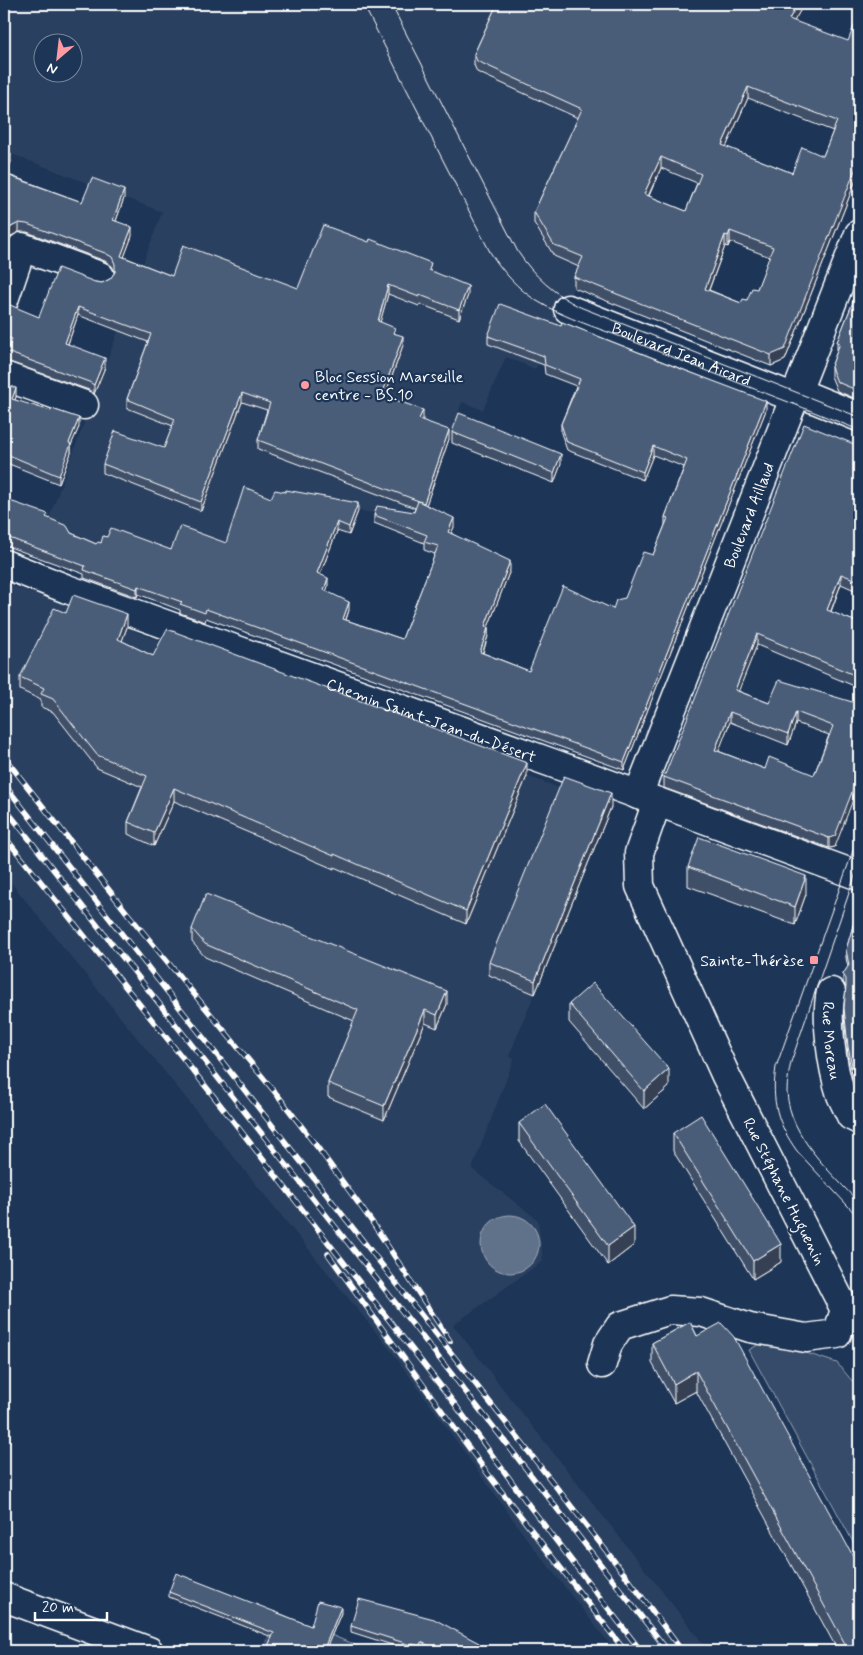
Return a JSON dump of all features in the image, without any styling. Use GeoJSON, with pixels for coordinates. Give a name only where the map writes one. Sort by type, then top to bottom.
{"type":"FeatureCollection","features":[{"type":"Feature","properties":{"kind":"street","name":"Boulevard Aillaud"},"geometry":{"type":"LineString","coordinates":[[648,799],[796,395],[859,234]]}},
{"type":"Feature","properties":{"kind":"street"},"geometry":{"type":"LineString","coordinates":[[4,300],[22,247],[100,276]]}},
{"type":"Feature","properties":{"kind":"street","name":"Boulevard Jean Aicard"},"geometry":{"type":"LineString","coordinates":[[568,309],[859,417]]}},
{"type":"Feature","properties":{"kind":"street"},"geometry":{"type":"LineString","coordinates":[[4,376],[84,405]]}},
{"type":"Feature","properties":{"kind":"street","name":"Chemin Saint-Jean-du-Désert"},"geometry":{"type":"LineString","coordinates":[[4,564],[67,589],[648,799],[858,872]]}},
{"type":"Feature","properties":{"kind":"street","name":"Rue Stéphane Huguenin"},"geometry":{"type":"LineString","coordinates":[[602,1364],[608,1344],[620,1326],[670,1310],[701,1312],[750,1328],[806,1338],[837,1334],[845,1310],[726,1076],[640,886],[639,853],[648,799]]}},
{"type":"Feature","properties":{"kind":"street","name":"Rue Moreau"},"geometry":{"type":"LineString","coordinates":[[831,992],[829,1023],[833,1062],[841,1095],[855,1118]]}},
{"type":"Feature","properties":{"kind":"street"},"geometry":{"type":"LineString","coordinates":[[4,1597],[149,1651]]}},
{"type":"Feature","properties":{"kind":"shaded area"},"geometry":{"type":"Polygon","coordinates":[[[4,4],[785,4],[698,183],[649,163],[583,269],[552,332],[540,363],[535,369],[506,357],[483,410],[462,402],[419,524],[373,513],[245,492],[206,619],[35,556],[162,212],[4,151],[4,4]]]}},
{"type":"Feature","properties":{"kind":"shaded area"},"geometry":{"type":"Polygon","coordinates":[[[4,583],[132,628],[134,631],[611,807],[509,1056],[514,1059],[472,1169],[538,1220],[543,1261],[453,1325],[709,1651],[615,1651],[527,1539],[392,1352],[4,874],[4,583]]]}},
{"type":"Feature","properties":{"kind":"shaded area"},"geometry":{"type":"Polygon","coordinates":[[[504,1215],[516,1215],[526,1219],[535,1228],[539,1250],[531,1265],[516,1273],[504,1273],[494,1269],[485,1260],[481,1250],[481,1238],[485,1228],[494,1219],[504,1215]]]}},
{"type":"Feature","properties":{"kind":"shaded area"},"geometry":{"type":"Polygon","coordinates":[[[761,1343],[800,1351],[837,1363],[859,1389],[859,1553],[749,1350],[761,1343]]]}},
{"type":"Feature","properties":{"kind":"shaded area"},"geometry":{"type":"Polygon","coordinates":[[[279,1613],[369,1651],[262,1651],[279,1613]]]}},
{"type":"Feature","properties":{"kind":"building"},"geometry":{"type":"Polygon","coordinates":[[[497,4],[798,4],[789,19],[848,41],[859,14],[859,160],[785,349],[771,355],[574,277],[583,257],[554,245],[534,212],[582,109],[477,61],[474,54],[497,4]],[[748,87],[722,145],[792,173],[802,147],[823,156],[837,121],[748,87]],[[661,157],[644,194],[686,211],[701,174],[661,157]],[[730,231],[728,236],[725,235],[705,289],[741,303],[743,299],[747,300],[752,288],[757,289],[773,247],[730,231]]]}},
{"type":"Feature","properties":{"kind":"building"},"geometry":{"type":"Polygon","coordinates":[[[4,151],[11,153],[4,173],[4,151]]]}},
{"type":"Feature","properties":{"kind":"building"},"geometry":{"type":"Polygon","coordinates":[[[4,174],[82,202],[92,178],[124,190],[113,220],[132,227],[121,256],[172,276],[183,245],[298,288],[323,225],[369,242],[370,239],[431,263],[429,270],[468,286],[459,310],[388,285],[378,321],[395,328],[393,333],[403,336],[382,395],[423,410],[419,419],[449,430],[424,503],[258,440],[270,403],[242,393],[201,502],[103,464],[115,431],[164,448],[175,419],[127,399],[151,334],[78,307],[65,343],[105,358],[94,385],[7,352],[12,339],[4,336],[4,306],[10,305],[39,317],[58,268],[102,283],[110,279],[115,272],[115,264],[112,257],[105,253],[27,224],[19,223],[11,227],[4,243],[4,174]]]}},
{"type":"Feature","properties":{"kind":"building"},"geometry":{"type":"Polygon","coordinates":[[[859,287],[859,391],[837,382],[831,367],[840,343],[837,342],[859,287]]]}},
{"type":"Feature","properties":{"kind":"building"},"geometry":{"type":"Polygon","coordinates":[[[500,304],[561,326],[562,322],[766,401],[624,762],[206,609],[205,613],[180,604],[182,602],[138,586],[137,589],[84,570],[85,566],[4,536],[4,499],[48,514],[46,517],[67,526],[71,533],[96,544],[98,542],[101,543],[103,536],[107,537],[111,528],[171,550],[180,526],[226,543],[244,487],[271,498],[275,490],[285,492],[286,490],[358,503],[349,527],[337,522],[317,573],[328,578],[324,590],[349,602],[343,619],[402,639],[438,546],[424,542],[427,535],[374,515],[377,506],[414,512],[418,501],[454,518],[448,532],[510,561],[485,626],[488,628],[480,652],[529,671],[563,586],[613,609],[616,600],[625,598],[643,552],[653,555],[668,518],[665,517],[687,460],[653,446],[643,472],[567,442],[561,424],[580,379],[545,365],[544,356],[488,336],[500,304]]]}},
{"type":"Feature","properties":{"kind":"building"},"geometry":{"type":"Polygon","coordinates":[[[4,384],[16,388],[12,399],[79,418],[59,476],[4,453],[4,384]]]}},
{"type":"Feature","properties":{"kind":"building"},"geometry":{"type":"Polygon","coordinates":[[[459,413],[561,454],[554,473],[452,432],[459,413]]]}},
{"type":"Feature","properties":{"kind":"building"},"geometry":{"type":"Polygon","coordinates":[[[804,424],[859,446],[859,581],[841,574],[827,610],[859,623],[859,677],[757,634],[735,690],[769,703],[779,680],[859,704],[859,774],[835,836],[829,838],[664,777],[804,424]],[[730,712],[715,750],[765,769],[769,757],[814,775],[833,726],[796,712],[788,734],[730,712]]]}},
{"type":"Feature","properties":{"kind":"building"},"geometry":{"type":"Polygon","coordinates":[[[73,595],[127,614],[118,639],[153,656],[167,629],[527,763],[466,911],[174,788],[154,833],[128,822],[147,776],[97,755],[53,699],[41,694],[44,688],[20,677],[54,608],[66,613],[73,595]]]}},
{"type":"Feature","properties":{"kind":"building"},"geometry":{"type":"Polygon","coordinates":[[[564,776],[611,793],[535,981],[489,962],[564,776]]]}},
{"type":"Feature","properties":{"kind":"building"},"geometry":{"type":"Polygon","coordinates":[[[699,837],[806,876],[795,907],[688,867],[699,837]]]}},
{"type":"Feature","properties":{"kind":"building"},"geometry":{"type":"Polygon","coordinates":[[[206,894],[447,991],[437,1015],[425,1010],[384,1106],[328,1083],[358,1010],[205,944],[192,929],[206,894]]]}},
{"type":"Feature","properties":{"kind":"building"},"geometry":{"type":"Polygon","coordinates":[[[859,905],[859,1089],[848,1047],[844,1008],[846,979],[843,974],[849,965],[846,950],[859,905]]]}},
{"type":"Feature","properties":{"kind":"building"},"geometry":{"type":"Polygon","coordinates":[[[593,983],[669,1069],[644,1091],[569,1004],[593,983]]]}},
{"type":"Feature","properties":{"kind":"building"},"geometry":{"type":"Polygon","coordinates":[[[545,1104],[634,1227],[608,1246],[519,1123],[545,1104]]]}},
{"type":"Feature","properties":{"kind":"building"},"geometry":{"type":"Polygon","coordinates":[[[701,1115],[781,1244],[753,1261],[673,1133],[701,1115]]]}},
{"type":"Feature","properties":{"kind":"building"},"geometry":{"type":"Polygon","coordinates":[[[690,1322],[697,1336],[721,1323],[734,1337],[859,1567],[859,1651],[849,1651],[696,1371],[674,1384],[652,1343],[690,1322]]]}},
{"type":"Feature","properties":{"kind":"building"},"geometry":{"type":"Polygon","coordinates":[[[176,1573],[311,1626],[318,1601],[341,1607],[323,1651],[282,1651],[268,1646],[274,1633],[169,1592],[176,1573]]]}},
{"type":"Feature","properties":{"kind":"building"},"geometry":{"type":"Polygon","coordinates":[[[359,1599],[434,1619],[479,1643],[474,1651],[440,1651],[421,1642],[420,1646],[411,1645],[351,1626],[359,1599]]]}},
{"type":"Feature","properties":{"kind":"tram line"},"geometry":{"type":"LineString","coordinates":[[363,4],[490,252],[505,273],[523,291],[537,301],[572,318],[859,430]]}},
{"type":"Feature","properties":{"kind":"tram line"},"geometry":{"type":"LineString","coordinates":[[391,4],[518,252],[545,284],[580,307],[859,417]]}},
{"type":"Feature","properties":{"kind":"tram line"},"geometry":{"type":"LineString","coordinates":[[859,834],[776,1067],[774,1091],[780,1121],[790,1141],[859,1218]]}},
{"type":"Feature","properties":{"kind":"tram line"},"geometry":{"type":"LineString","coordinates":[[859,864],[791,1062],[787,1092],[790,1109],[804,1139],[825,1166],[859,1203]]}},
{"type":"Feature","properties":{"kind":"railway"},"geometry":{"type":"LineString","coordinates":[[4,757],[128,914],[279,1097],[318,1148],[372,1222],[450,1341]]}},
{"type":"Feature","properties":{"kind":"railway"},"geometry":{"type":"LineString","coordinates":[[4,784],[636,1589],[682,1651]]}},
{"type":"Feature","properties":{"kind":"railway"},"geometry":{"type":"LineString","coordinates":[[4,807],[668,1651]]}},
{"type":"Feature","properties":{"kind":"railway"},"geometry":{"type":"LineString","coordinates":[[4,836],[215,1098],[454,1403],[531,1508],[641,1651]]}},
{"type":"Feature","properties":{"kind":"railway"},"geometry":{"type":"LineString","coordinates":[[328,1254],[488,1474],[625,1651]]}},
{"type":"Feature","properties":{"kind":"place","name":"Bloc Session Marseille centre - BS.10"},"geometry":{"type":"Point","coordinates":[305,385]}},
{"type":"Feature","properties":{"kind":"place","name":"Sainte-Thérèse"},"geometry":{"type":"Point","coordinates":[814,960]}}]}
